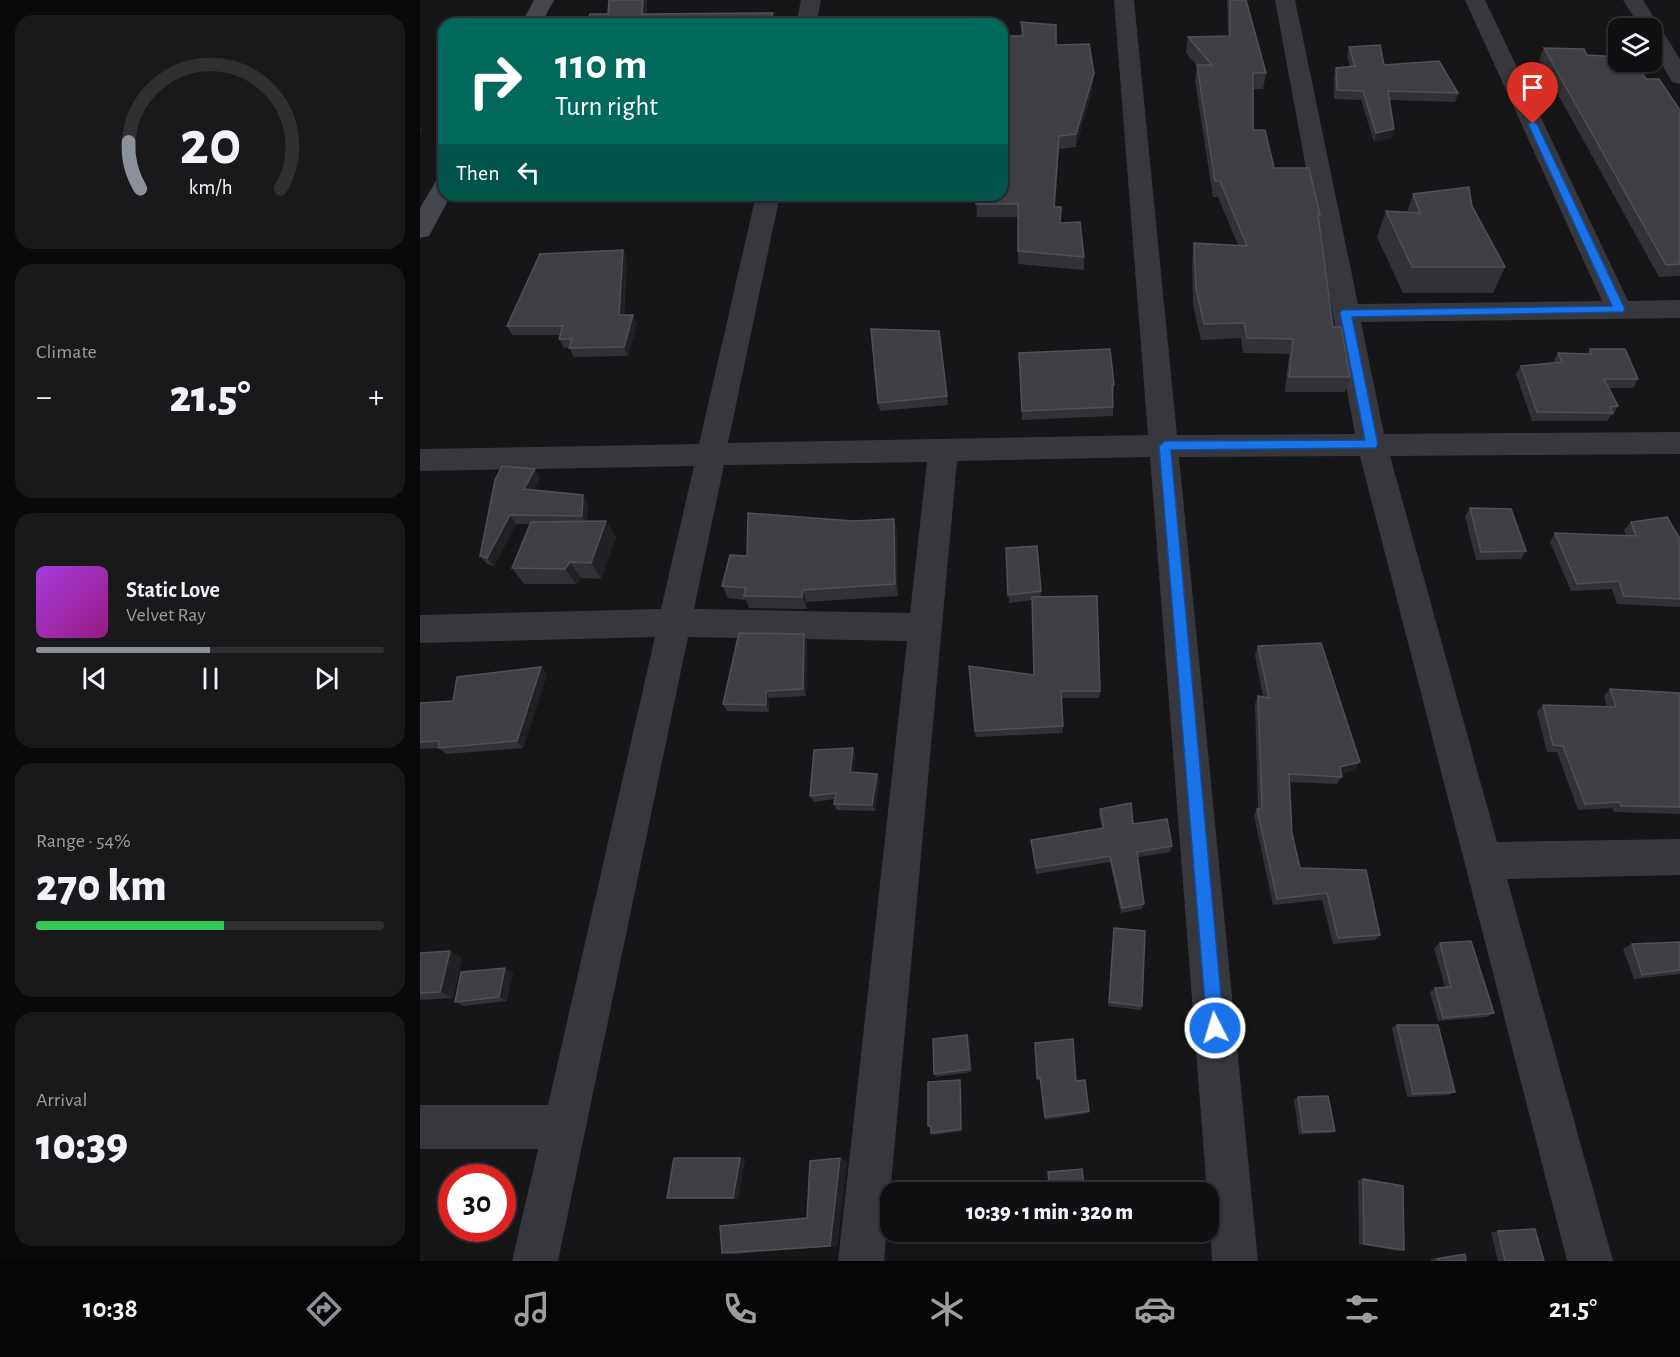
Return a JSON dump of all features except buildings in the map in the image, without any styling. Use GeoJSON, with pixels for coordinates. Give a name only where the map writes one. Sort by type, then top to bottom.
{"type":"FeatureCollection","features":[{"type":"Feature","properties":{"kind":"street"},"geometry":{"type":"LineString","coordinates":[[534,18],[544,0]]}},
{"type":"Feature","properties":{"kind":"street"},"geometry":{"type":"LineString","coordinates":[[807,18],[811,0]]}},
{"type":"Feature","properties":{"kind":"street"},"geometry":{"type":"LineString","coordinates":[[1124,0],[1235,1261]]}},
{"type":"Feature","properties":{"kind":"street"},"geometry":{"type":"LineString","coordinates":[[1285,0],[1372,444],[1590,1261]]}},
{"type":"Feature","properties":{"kind":"street"},"geometry":{"type":"LineString","coordinates":[[1475,0],[1619,309]]}},
{"type":"Feature","properties":{"kind":"street"},"geometry":{"type":"LineString","coordinates":[[1633,0],[1644,18]]}},
{"type":"Feature","properties":{"kind":"street"},"geometry":{"type":"LineString","coordinates":[[1662,47],[1680,77]]}},
{"type":"Feature","properties":{"kind":"street"},"geometry":{"type":"LineString","coordinates":[[420,230],[438,197]]}},
{"type":"Feature","properties":{"kind":"street"},"geometry":{"type":"LineString","coordinates":[[535,1261],[767,201]]}},
{"type":"Feature","properties":{"kind":"street"},"geometry":{"type":"LineString","coordinates":[[1346,313],[1680,309]]}},
{"type":"Feature","properties":{"kind":"street"},"geometry":{"type":"LineString","coordinates":[[420,460],[1165,446],[1680,443]]}},
{"type":"Feature","properties":{"kind":"street"},"geometry":{"type":"LineString","coordinates":[[861,1261],[943,450]]}},
{"type":"Feature","properties":{"kind":"street"},"geometry":{"type":"LineString","coordinates":[[420,629],[675,623],[925,627]]}},
{"type":"Feature","properties":{"kind":"street"},"geometry":{"type":"LineString","coordinates":[[1483,861],[1680,857]]}},
{"type":"Feature","properties":{"kind":"street"},"geometry":{"type":"LineString","coordinates":[[420,1127],[564,1127]]}},
{"type":"Feature","properties":{"kind":"route"},"geometry":{"type":"LineString","coordinates":[[1215,1028],[1165,446],[1372,444],[1346,313],[1619,309],[1533,124]]}}]}
